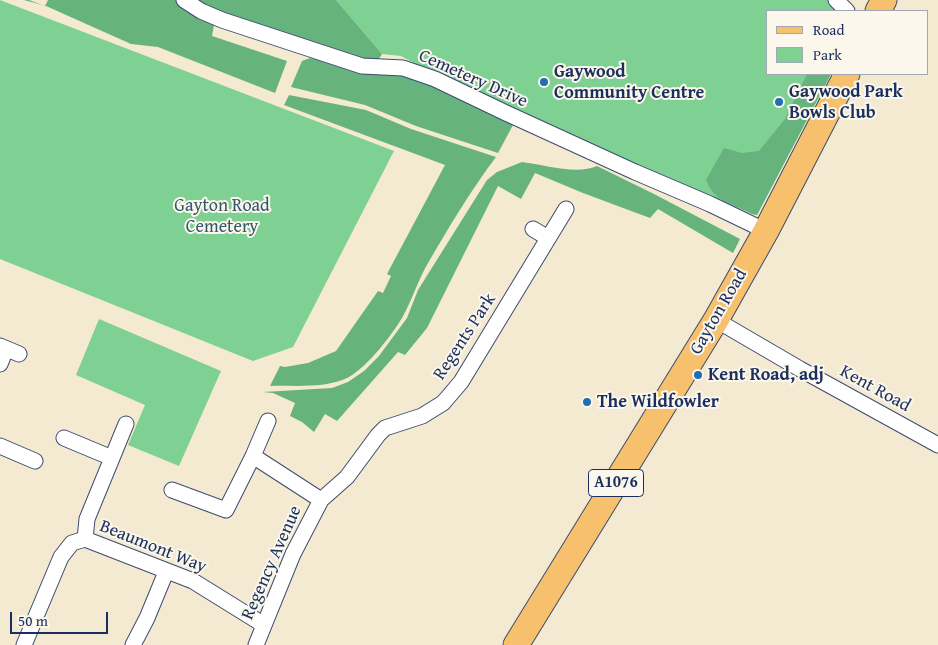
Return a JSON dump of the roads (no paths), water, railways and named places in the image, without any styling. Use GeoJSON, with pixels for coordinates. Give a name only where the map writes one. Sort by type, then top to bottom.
{"type":"FeatureCollection","features":[{"type":"Feature","properties":{"kind":"main road","name":"Gayton Road"},"geometry":{"type":"LineString","coordinates":[[516,645],[716,320],[766,231],[846,75]]}},
{"type":"Feature","properties":{"kind":"street","name":"Cemetery Drive"},"geometry":{"type":"LineString","coordinates":[[184,0],[201,11],[222,20],[362,66],[403,68],[435,79],[766,231]]}},
{"type":"Feature","properties":{"kind":"street"},"geometry":{"type":"LineString","coordinates":[[836,0],[846,10]]}},
{"type":"Feature","properties":{"kind":"street","name":"Regents Park"},"geometry":{"type":"LineString","coordinates":[[346,477],[385,428],[422,416],[443,403],[461,382],[566,208]]}},
{"type":"Feature","properties":{"kind":"street"},"geometry":{"type":"LineString","coordinates":[[533,229],[548,238]]}},
{"type":"Feature","properties":{"kind":"street","name":"Kent Road"},"geometry":{"type":"LineString","coordinates":[[716,320],[938,445]]}},
{"type":"Feature","properties":{"kind":"street"},"geometry":{"type":"LineString","coordinates":[[0,364],[8,350]]}},
{"type":"Feature","properties":{"kind":"street"},"geometry":{"type":"LineString","coordinates":[[172,490],[226,510],[253,456],[268,420]]}},
{"type":"Feature","properties":{"kind":"street"},"geometry":{"type":"LineString","coordinates":[[85,539],[87,519],[126,424]]}},
{"type":"Feature","properties":{"kind":"street"},"geometry":{"type":"LineString","coordinates":[[64,438],[112,458]]}},
{"type":"Feature","properties":{"kind":"street"},"geometry":{"type":"LineString","coordinates":[[0,446],[35,461]]}},
{"type":"Feature","properties":{"kind":"street"},"geometry":{"type":"LineString","coordinates":[[253,456],[321,500]]}},
{"type":"Feature","properties":{"kind":"street","name":"Regency Avenue"},"geometry":{"type":"LineString","coordinates":[[256,645],[293,554],[321,500],[346,477]]}},
{"type":"Feature","properties":{"kind":"street","name":"Beaumont Way"},"geometry":{"type":"LineString","coordinates":[[24,645],[61,557],[72,543],[85,539],[201,586],[264,625]]}},
{"type":"Feature","properties":{"kind":"street"},"geometry":{"type":"LineString","coordinates":[[133,645],[147,618],[166,572]]}},
{"type":"Feature","properties":{"kind":"place","name":"Gaywood Community Centre"},"geometry":{"type":"Point","coordinates":[544,82]}},
{"type":"Feature","properties":{"kind":"place","name":"Gaywood Park Bowls Club"},"geometry":{"type":"Point","coordinates":[779,102]}},
{"type":"Feature","properties":{"kind":"place","name":"Kent Road, adj"},"geometry":{"type":"Point","coordinates":[698,375]}},
{"type":"Feature","properties":{"kind":"place","name":"The Wildfowler"},"geometry":{"type":"Point","coordinates":[587,402]}},
{"type":"Feature","properties":{"kind":"park label","name":"Gayton Road Cemetery"},"geometry":{"type":"Point","coordinates":[222,216]}}]}
